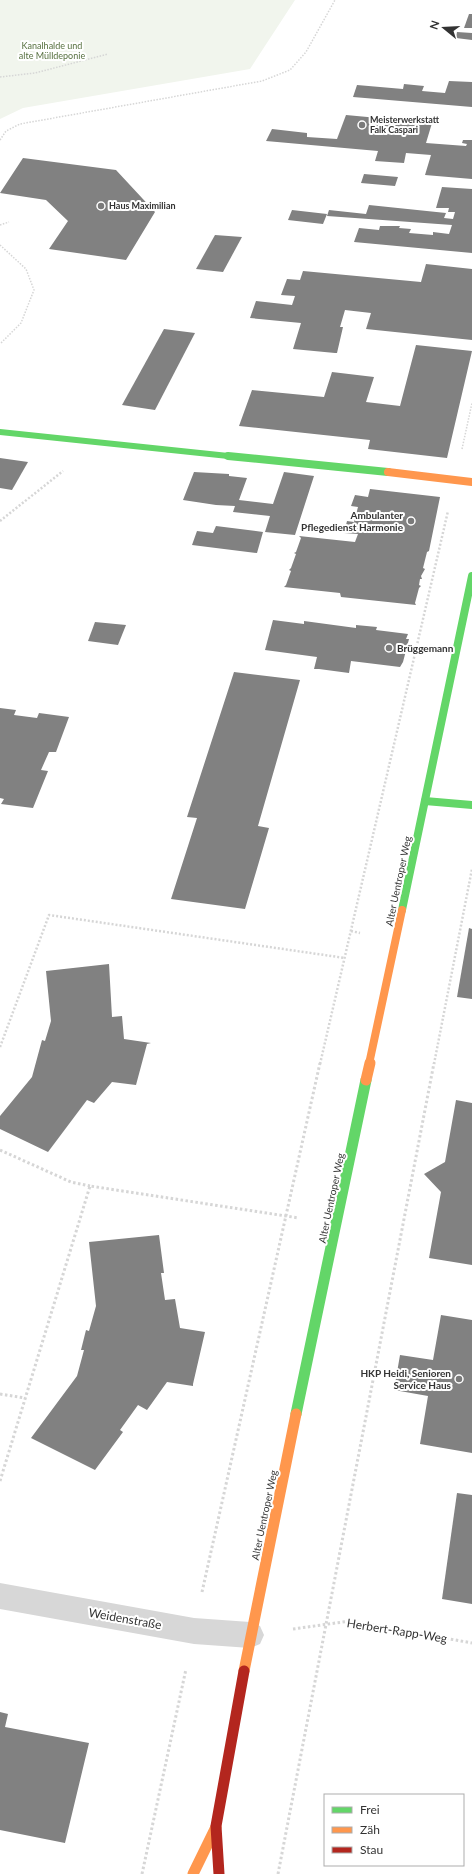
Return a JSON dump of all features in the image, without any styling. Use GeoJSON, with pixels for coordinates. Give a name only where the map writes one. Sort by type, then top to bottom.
{"type":"FeatureCollection","features":[{"type":"Feature","properties":{"kind":"street"},"geometry":{"type":"LineString","coordinates":[[0,432],[472,482]]}},
{"type":"Feature","properties":{"kind":"street","name":"Alter Uentroper Weg"},"geometry":{"type":"LineString","coordinates":[[219,1874],[216,1826],[250,1635],[472,576]]}},
{"type":"Feature","properties":{"kind":"street"},"geometry":{"type":"LineString","coordinates":[[426,801],[472,805]]}},
{"type":"Feature","properties":{"kind":"street","name":"Weidenstraße"},"geometry":{"type":"LineString","coordinates":[[0,1596],[194,1631],[250,1635]]}},
{"type":"Feature","properties":{"kind":"street","name":"Alter Uentroper Weg"},"geometry":{"type":"LineString","coordinates":[[193,1874],[216,1826]]}},
{"type":"Feature","properties":{"kind":"path"},"geometry":{"type":"LineString","coordinates":[[0,140],[6,131],[20,124],[262,82],[290,70],[306,52],[335,0]]}},
{"type":"Feature","properties":{"kind":"path"},"geometry":{"type":"LineString","coordinates":[[0,77],[35,72],[108,54]]}},
{"type":"Feature","properties":{"kind":"path"},"geometry":{"type":"LineString","coordinates":[[0,225],[9,222]]}},
{"type":"Feature","properties":{"kind":"path"},"geometry":{"type":"LineString","coordinates":[[0,245],[26,269],[34,290],[21,323],[0,344]]}},
{"type":"Feature","properties":{"kind":"path"},"geometry":{"type":"LineString","coordinates":[[142,1874],[285,1216],[472,404]]}},
{"type":"Feature","properties":{"kind":"path"},"geometry":{"type":"LineString","coordinates":[[0,521],[98,443]]}},
{"type":"Feature","properties":{"kind":"path"},"geometry":{"type":"LineString","coordinates":[[278,1874],[472,869]]}},
{"type":"Feature","properties":{"kind":"path"},"geometry":{"type":"LineString","coordinates":[[0,1047],[49,915],[345,958]]}},
{"type":"Feature","properties":{"kind":"path"},"geometry":{"type":"LineString","coordinates":[[0,1150],[71,1182],[337,1224]]}},
{"type":"Feature","properties":{"kind":"path"},"geometry":{"type":"LineString","coordinates":[[0,1481],[90,1186]]}},
{"type":"Feature","properties":{"kind":"path"},"geometry":{"type":"LineString","coordinates":[[0,1394],[25,1398]]}},
{"type":"Feature","properties":{"kind":"path","name":"Herbert-Rapp-Weg"},"geometry":{"type":"LineString","coordinates":[[250,1635],[350,1621],[472,1643]]}},
{"type":"Feature","properties":{"kind":"green space","name":"Kanalhalde und alte Mülldeponie"},"geometry":{"type":"Polygon","coordinates":[[[0,0],[295,0],[250,69],[23,108],[0,119],[0,0]]]}},
{"type":"Feature","properties":{"kind":"building"},"geometry":{"type":"Polygon","coordinates":[[[469,14],[472,14],[472,28],[464,28],[469,14]]]}},
{"type":"Feature","properties":{"kind":"building"},"geometry":{"type":"Polygon","coordinates":[[[457,32],[472,33],[472,40],[456,38],[457,32]]]}},
{"type":"Feature","properties":{"kind":"building"},"geometry":{"type":"Polygon","coordinates":[[[449,81],[472,82],[472,107],[353,97],[357,85],[403,89],[404,84],[424,86],[422,91],[445,93],[449,81]]]}},
{"type":"Feature","properties":{"kind":"building"},"geometry":{"type":"Polygon","coordinates":[[[346,115],[432,123],[426,143],[466,146],[467,144],[462,143],[463,140],[472,140],[472,179],[425,175],[431,155],[406,153],[404,163],[375,161],[378,151],[266,141],[272,129],[307,133],[307,137],[337,139],[346,115]]]}},
{"type":"Feature","properties":{"kind":"building","name":"Haus Maximilian"},"geometry":{"type":"Polygon","coordinates":[[[23,158],[116,170],[155,212],[126,260],[49,249],[68,221],[46,200],[0,193],[23,158]]]}},
{"type":"Feature","properties":{"kind":"building"},"geometry":{"type":"Polygon","coordinates":[[[364,174],[398,177],[395,186],[361,183],[364,174]]]}},
{"type":"Feature","properties":{"kind":"building"},"geometry":{"type":"Polygon","coordinates":[[[442,187],[472,189],[472,253],[354,242],[359,228],[379,230],[380,226],[400,226],[399,228],[411,229],[409,233],[433,235],[433,232],[449,234],[452,225],[327,216],[329,210],[366,214],[369,205],[446,213],[444,218],[453,219],[455,212],[448,212],[449,208],[436,208],[442,187]]]}},
{"type":"Feature","properties":{"kind":"building"},"geometry":{"type":"Polygon","coordinates":[[[292,210],[327,214],[323,224],[288,220],[292,210]]]}},
{"type":"Feature","properties":{"kind":"building"},"geometry":{"type":"Polygon","coordinates":[[[215,235],[242,237],[223,272],[196,269],[215,235]]]}},
{"type":"Feature","properties":{"kind":"building"},"geometry":{"type":"Polygon","coordinates":[[[426,264],[472,269],[472,340],[366,329],[371,313],[345,310],[340,327],[343,327],[337,353],[293,349],[301,323],[250,318],[256,301],[292,305],[295,296],[281,295],[287,279],[300,280],[303,271],[421,282],[426,264]]]}},
{"type":"Feature","properties":{"kind":"building"},"geometry":{"type":"Polygon","coordinates":[[[164,329],[195,333],[155,410],[122,405],[164,329]]]}},
{"type":"Feature","properties":{"kind":"building"},"geometry":{"type":"Polygon","coordinates":[[[416,345],[472,351],[447,458],[368,449],[370,440],[239,426],[252,390],[324,397],[332,372],[374,377],[366,402],[400,406],[416,345]]]}},
{"type":"Feature","properties":{"kind":"building"},"geometry":{"type":"Polygon","coordinates":[[[0,458],[28,462],[12,490],[0,488],[0,458]]]}},
{"type":"Feature","properties":{"kind":"building"},"geometry":{"type":"Polygon","coordinates":[[[194,472],[229,474],[229,476],[247,478],[239,500],[273,504],[284,472],[314,476],[295,535],[265,532],[270,516],[233,512],[235,506],[183,500],[194,472]]]}},
{"type":"Feature","properties":{"kind":"building"},"geometry":{"type":"Polygon","coordinates":[[[370,489],[440,497],[429,551],[427,552],[423,568],[425,569],[421,576],[422,579],[420,579],[419,585],[421,586],[419,588],[415,603],[416,605],[341,597],[340,593],[284,587],[296,554],[294,553],[296,552],[301,538],[299,536],[355,542],[358,534],[344,533],[347,521],[354,522],[358,507],[351,506],[355,495],[368,497],[370,489]]]}},
{"type":"Feature","properties":{"kind":"building"},"geometry":{"type":"Polygon","coordinates":[[[216,526],[263,532],[257,553],[192,545],[197,531],[213,533],[216,526]]]}},
{"type":"Feature","properties":{"kind":"building"},"geometry":{"type":"Polygon","coordinates":[[[273,620],[304,624],[304,621],[356,628],[356,625],[377,627],[376,630],[408,634],[406,639],[409,639],[403,662],[400,667],[351,661],[349,673],[314,669],[317,657],[265,650],[273,620]]]}},
{"type":"Feature","properties":{"kind":"building"},"geometry":{"type":"Polygon","coordinates":[[[95,622],[126,625],[118,645],[88,641],[95,622]]]}},
{"type":"Feature","properties":{"kind":"building"},"geometry":{"type":"Polygon","coordinates":[[[234,672],[300,680],[258,826],[269,828],[245,909],[171,899],[197,818],[187,817],[234,672]]]}},
{"type":"Feature","properties":{"kind":"building"},"geometry":{"type":"Polygon","coordinates":[[[0,708],[16,710],[14,715],[37,718],[39,713],[69,717],[56,752],[49,752],[41,770],[48,771],[33,808],[1,804],[4,799],[0,798],[0,708]]]}},
{"type":"Feature","properties":{"kind":"building"},"geometry":{"type":"Polygon","coordinates":[[[469,928],[472,929],[472,999],[457,997],[469,928]]]}},
{"type":"Feature","properties":{"kind":"building"},"geometry":{"type":"Polygon","coordinates":[[[109,964],[112,1017],[122,1016],[124,1039],[151,1043],[147,1044],[136,1085],[112,1082],[94,1103],[87,1100],[48,1152],[0,1129],[0,1116],[32,1077],[42,1040],[45,1041],[51,1021],[46,971],[109,964]]]}},
{"type":"Feature","properties":{"kind":"building"},"geometry":{"type":"Polygon","coordinates":[[[456,1100],[472,1103],[472,1265],[429,1258],[441,1192],[424,1174],[445,1162],[456,1100]]]}},
{"type":"Feature","properties":{"kind":"building"},"geometry":{"type":"Polygon","coordinates":[[[159,1235],[164,1273],[161,1273],[165,1300],[175,1299],[180,1328],[205,1332],[193,1386],[167,1382],[147,1410],[138,1405],[120,1430],[123,1432],[95,1470],[31,1438],[77,1376],[84,1350],[81,1350],[86,1330],[89,1331],[96,1306],[89,1242],[159,1235]]]}},
{"type":"Feature","properties":{"kind":"building","name":"HKP Heidi, Senioren Service Haus"},"geometry":{"type":"Polygon","coordinates":[[[441,1315],[472,1320],[472,1453],[420,1444],[428,1396],[394,1390],[400,1355],[433,1360],[441,1315]]]}},
{"type":"Feature","properties":{"kind":"building"},"geometry":{"type":"Polygon","coordinates":[[[457,1493],[472,1495],[472,1604],[442,1599],[457,1493]]]}},
{"type":"Feature","properties":{"kind":"building"},"geometry":{"type":"Polygon","coordinates":[[[0,1712],[8,1714],[5,1727],[89,1743],[65,1843],[0,1830],[0,1712]]]}},
{"type":"Feature","properties":{"kind":"traffic: fast"},"geometry":{"type":"LineString","coordinates":[[0,432],[388,472]]}},
{"type":"Feature","properties":{"kind":"traffic: fast"},"geometry":{"type":"LineString","coordinates":[[402,910],[472,576]]}},
{"type":"Feature","properties":{"kind":"traffic: fast"},"geometry":{"type":"LineString","coordinates":[[425,801],[472,805]]}},
{"type":"Feature","properties":{"kind":"traffic: fast"},"geometry":{"type":"LineString","coordinates":[[296,1414],[366,1080]]}},
{"type":"Feature","properties":{"kind":"traffic: slow"},"geometry":{"type":"LineString","coordinates":[[388,472],[472,482]]}},
{"type":"Feature","properties":{"kind":"traffic: slow"},"geometry":{"type":"LineString","coordinates":[[366,1080],[402,910]]}},
{"type":"Feature","properties":{"kind":"traffic: slow"},"geometry":{"type":"LineString","coordinates":[[244,1671],[296,1414]]}},
{"type":"Feature","properties":{"kind":"traffic: slow"},"geometry":{"type":"LineString","coordinates":[[193,1874],[216,1827]]}},
{"type":"Feature","properties":{"kind":"traffic: jam"},"geometry":{"type":"LineString","coordinates":[[219,1874],[216,1826],[244,1671]]}},
{"type":"Feature","properties":{"kind":"place","name":"Meisterwerkstatt Falk Caspari"},"geometry":{"type":"Point","coordinates":[362,125]}},
{"type":"Feature","properties":{"kind":"place","name":"Haus Maximilian"},"geometry":{"type":"Point","coordinates":[101,206]}},
{"type":"Feature","properties":{"kind":"place","name":"Ambulanter Pflegedienst Harmonie"},"geometry":{"type":"Point","coordinates":[411,521]}},
{"type":"Feature","properties":{"kind":"place","name":"Brüggemann"},"geometry":{"type":"Point","coordinates":[389,648]}},
{"type":"Feature","properties":{"kind":"place","name":"HKP Heidi, Senioren Service Haus"},"geometry":{"type":"Point","coordinates":[459,1379]}}]}
